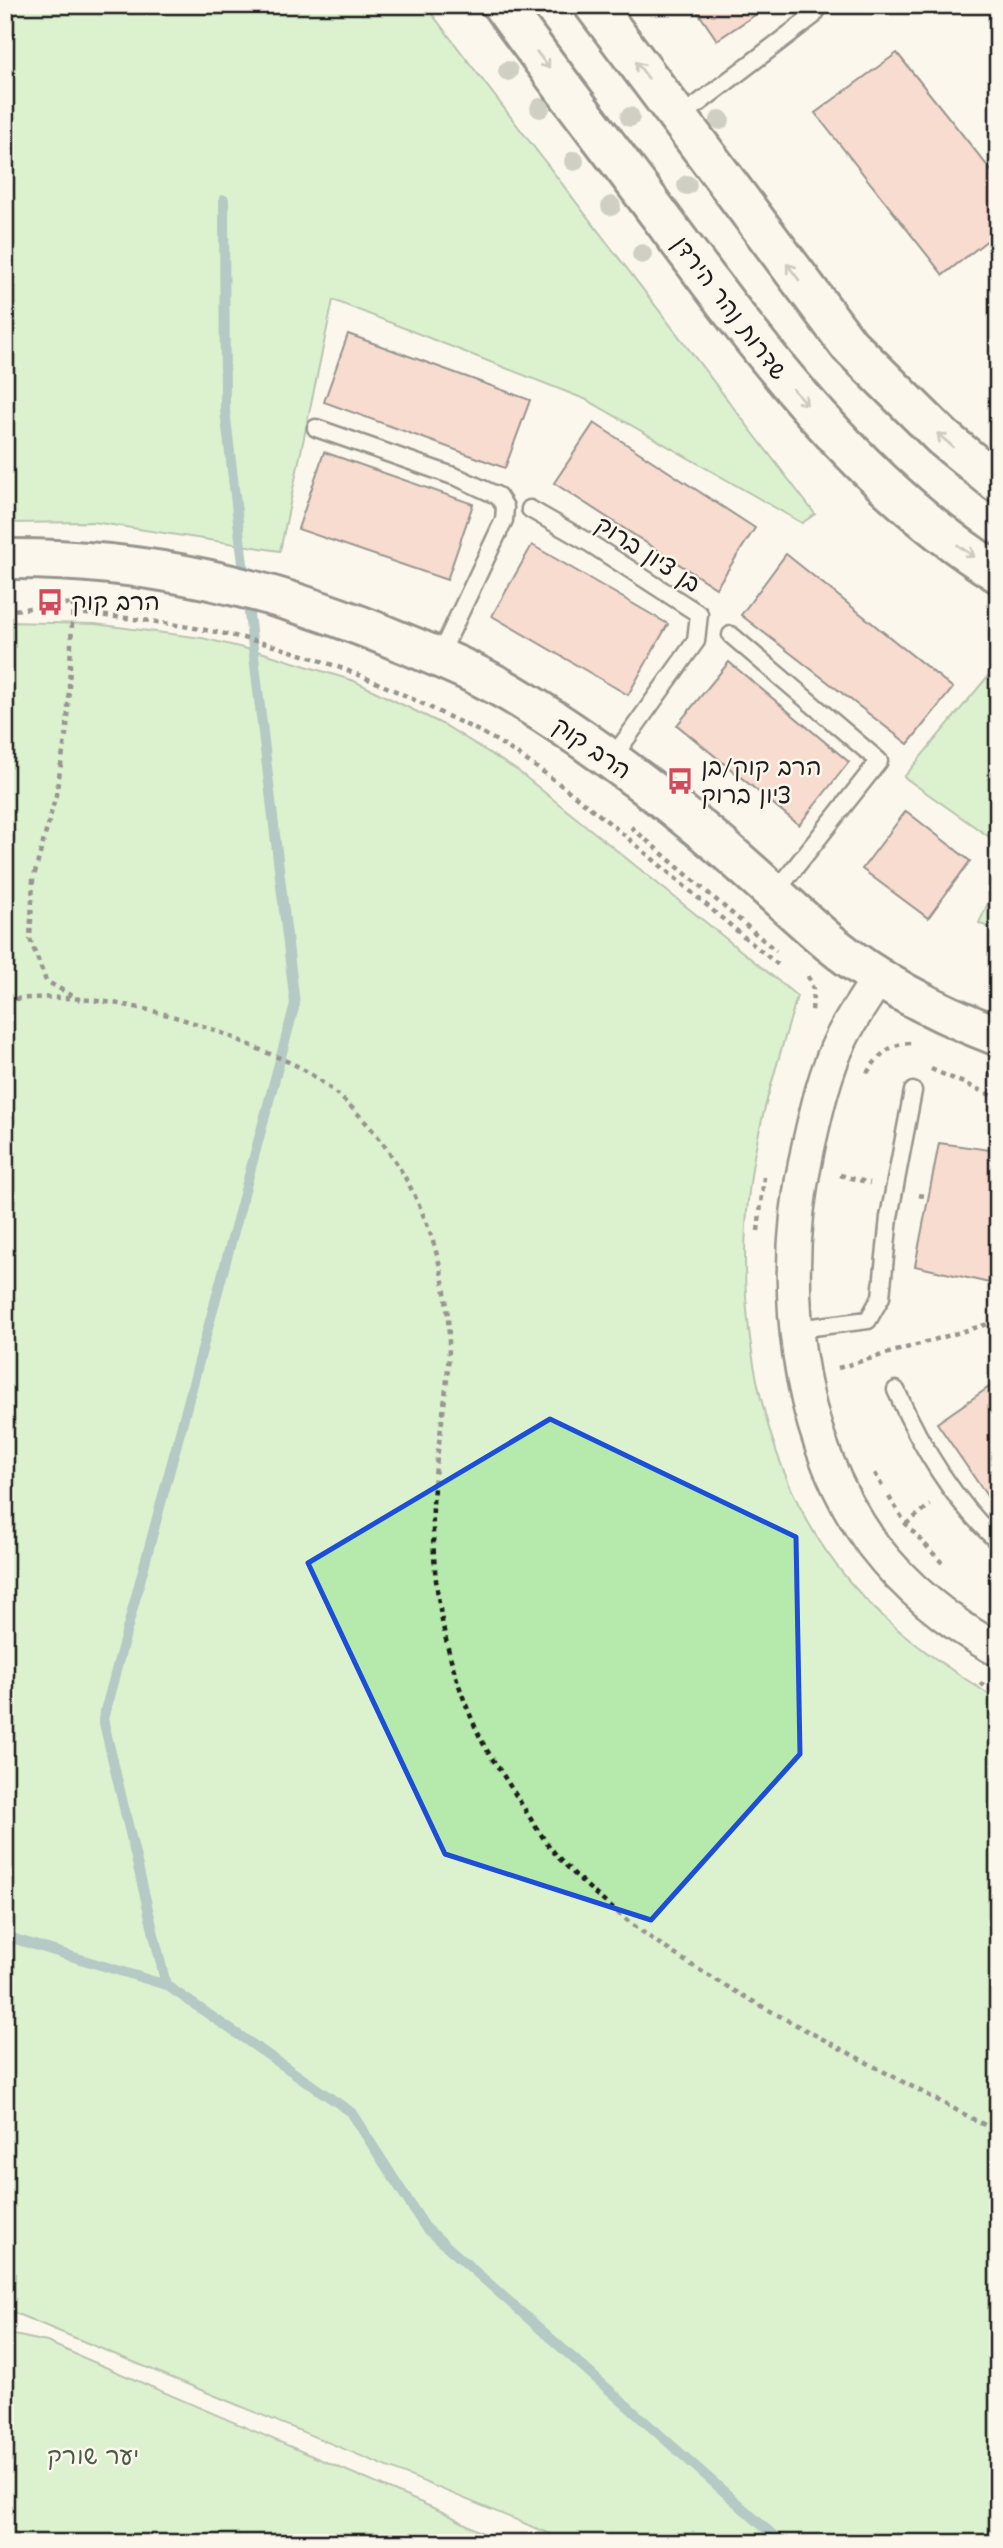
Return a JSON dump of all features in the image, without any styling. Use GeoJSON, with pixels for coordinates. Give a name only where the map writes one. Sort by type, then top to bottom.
{"type":"FeatureCollection","features":[{"type":"Feature","properties":{"kind":"main road","name":"שדרות נהר הירדן"},"geometry":{"type":"LineString","coordinates":[[502,5],[776,371],[855,456],[926,523],[998,573]]}},
{"type":"Feature","properties":{"kind":"main road"},"geometry":{"type":"LineString","coordinates":[[594,5],[849,345],[942,437],[998,483]]}},
{"type":"Feature","properties":{"kind":"main road","name":"הרב קוק"},"geometry":{"type":"LineString","coordinates":[[5,559],[73,559],[158,569],[237,585],[313,607],[439,657],[524,701],[611,761],[696,825],[831,944],[878,978],[932,1009],[998,1036]]}},
{"type":"Feature","properties":{"kind":"street"},"geometry":{"type":"LineString","coordinates":[[878,978],[841,1039],[814,1123],[797,1200],[794,1273],[802,1376],[816,1428],[832,1471],[873,1545],[936,1610],[998,1650]]}},
{"type":"Feature","properties":{"kind":"lane"},"geometry":{"type":"LineString","coordinates":[[678,119],[813,16],[820,5]]}},
{"type":"Feature","properties":{"kind":"lane"},"geometry":{"type":"LineString","coordinates":[[316,428],[459,478],[498,496],[505,507],[504,520],[439,657]]}},
{"type":"Feature","properties":{"kind":"lane","name":"בן ציון ברוק"},"geometry":{"type":"LineString","coordinates":[[530,509],[591,544],[699,614],[696,641],[611,761]]}},
{"type":"Feature","properties":{"kind":"lane"},"geometry":{"type":"LineString","coordinates":[[731,635],[879,761],[775,892]]}},
{"type":"Feature","properties":{"kind":"lane"},"geometry":{"type":"LineString","coordinates":[[797,1329],[868,1320],[876,1310],[881,1297],[889,1217],[913,1091]]}},
{"type":"Feature","properties":{"kind":"lane"},"geometry":{"type":"LineString","coordinates":[[896,1390],[913,1429],[939,1473],[974,1519],[998,1542]]}},
{"type":"Feature","properties":{"kind":"path"},"geometry":{"type":"LineString","coordinates":[[73,603],[67,729],[56,795],[33,880],[30,939],[47,981],[81,1001]]}},
{"type":"Feature","properties":{"kind":"path"},"geometry":{"type":"LineString","coordinates":[[5,611],[73,603],[99,605]]}},
{"type":"Feature","properties":{"kind":"path","name":"הרב קוק"},"geometry":{"type":"LineString","coordinates":[[74,612],[150,619],[219,630],[266,642],[353,672],[426,705],[499,743],[588,806],[781,967]]}},
{"type":"Feature","properties":{"kind":"path"},"geometry":{"type":"LineString","coordinates":[[627,823],[778,953]]}},
{"type":"Feature","properties":{"kind":"path"},"geometry":{"type":"LineString","coordinates":[[798,969],[808,976],[813,989],[811,1023]]}},
{"type":"Feature","properties":{"kind":"path"},"geometry":{"type":"LineString","coordinates":[[5,1000],[81,1001],[149,1008],[234,1037],[301,1069],[348,1106],[387,1148],[418,1199],[436,1253],[449,1317],[448,1368],[434,1464],[433,1528],[437,1593],[448,1657],[480,1738],[556,1855],[594,1892],[644,1932],[719,1984],[998,2132]]}},
{"type":"Feature","properties":{"kind":"path"},"geometry":{"type":"LineString","coordinates":[[878,1058],[902,1043],[923,1046]]}},
{"type":"Feature","properties":{"kind":"path"},"geometry":{"type":"LineString","coordinates":[[923,1065],[998,1098]]}},
{"type":"Feature","properties":{"kind":"path"},"geometry":{"type":"LineString","coordinates":[[984,1073],[998,1079]]}},
{"type":"Feature","properties":{"kind":"path"},"geometry":{"type":"LineString","coordinates":[[838,1368],[998,1321]]}},
{"type":"Feature","properties":{"kind":"highlighted area"},"geometry":{"type":"Polygon","coordinates":[[[550,1419],[796,1537],[800,1754],[651,1920],[445,1854],[308,1563],[550,1419]]]}},
{"type":"Feature","properties":{"kind":"green space"},"geometry":{"type":"Polygon","coordinates":[[[5,5],[425,5],[815,514],[802,523],[587,400],[333,300],[280,551],[93,522],[5,523],[5,5]]]}},
{"type":"Feature","properties":{"kind":"green space"},"geometry":{"type":"Polygon","coordinates":[[[5,622],[95,624],[202,638],[264,653],[354,681],[446,726],[518,771],[797,996],[752,1166],[745,1241],[751,1346],[775,1448],[795,1496],[819,1540],[849,1581],[900,1632],[938,1661],[998,1700],[998,2543],[572,2543],[5,2309],[5,622]]]}},
{"type":"Feature","properties":{"kind":"green space"},"geometry":{"type":"Polygon","coordinates":[[[998,664],[998,843],[904,777],[998,664]]]}},
{"type":"Feature","properties":{"kind":"green space"},"geometry":{"type":"Polygon","coordinates":[[[998,881],[998,932],[979,923],[998,881]]]}},
{"type":"Feature","properties":{"kind":"green space","name":"יער שורק"},"geometry":{"type":"Polygon","coordinates":[[[5,2333],[47,2342],[445,2513],[501,2543],[5,2543],[5,2333]]]}},
{"type":"Feature","properties":{"kind":"building"},"geometry":{"type":"Polygon","coordinates":[[[693,5],[770,5],[717,40],[693,5]]]}},
{"type":"Feature","properties":{"kind":"building"},"geometry":{"type":"Polygon","coordinates":[[[897,53],[998,179],[998,232],[943,275],[815,113],[897,53]]]}},
{"type":"Feature","properties":{"kind":"building"},"geometry":{"type":"Polygon","coordinates":[[[348,334],[530,400],[505,468],[324,402],[348,334]]]}},
{"type":"Feature","properties":{"kind":"building"},"geometry":{"type":"Polygon","coordinates":[[[594,423],[755,528],[716,588],[554,483],[594,423]]]}},
{"type":"Feature","properties":{"kind":"building"},"geometry":{"type":"Polygon","coordinates":[[[324,452],[473,504],[447,580],[298,529],[324,452]]]}},
{"type":"Feature","properties":{"kind":"building"},"geometry":{"type":"Polygon","coordinates":[[[532,545],[668,624],[628,695],[492,616],[532,545]]]}},
{"type":"Feature","properties":{"kind":"building"},"geometry":{"type":"Polygon","coordinates":[[[786,554],[953,688],[908,744],[741,615],[786,554]]]}},
{"type":"Feature","properties":{"kind":"building"},"geometry":{"type":"Polygon","coordinates":[[[729,662],[849,762],[799,825],[677,725],[729,662]]]}},
{"type":"Feature","properties":{"kind":"building"},"geometry":{"type":"Polygon","coordinates":[[[906,811],[970,861],[928,918],[862,869],[906,811]]]}},
{"type":"Feature","properties":{"kind":"building"},"geometry":{"type":"Polygon","coordinates":[[[939,1143],[998,1151],[998,1285],[915,1266],[939,1143]]]}},
{"type":"Feature","properties":{"kind":"building"},"geometry":{"type":"Polygon","coordinates":[[[998,1381],[998,1512],[937,1423],[998,1381]]]}},
{"type":"Feature","properties":{"kind":"waterway"},"geometry":{"type":"LineString","coordinates":[[224,200],[225,410],[245,581]]}},
{"type":"Feature","properties":{"kind":"waterway"},"geometry":{"type":"LineString","coordinates":[[166,1985],[103,1719],[295,1004],[247,597]]}},
{"type":"Feature","properties":{"kind":"waterway"},"geometry":{"type":"LineString","coordinates":[[5,1936],[166,1985],[351,2112],[425,2227],[782,2543]]}},
{"type":"Feature","properties":{"kind":"place","name":"הרב קוק"},"geometry":{"type":"Point","coordinates":[50,602]}},
{"type":"Feature","properties":{"kind":"place","name":"הרב קוק/בן ציון ברוק"},"geometry":{"type":"Point","coordinates":[680,781]}}]}
